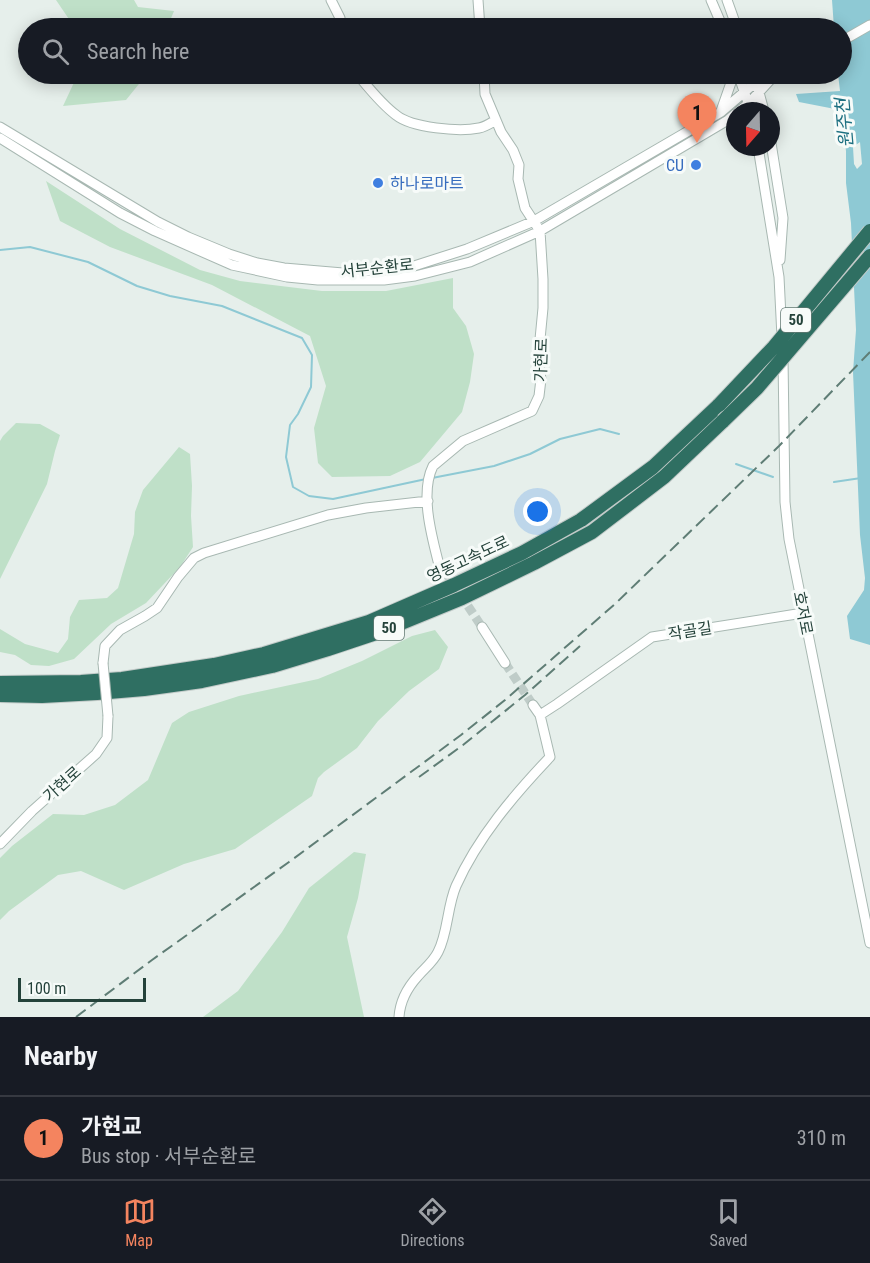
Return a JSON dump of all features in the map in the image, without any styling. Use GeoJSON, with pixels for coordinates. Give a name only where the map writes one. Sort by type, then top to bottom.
{"type":"FeatureCollection","features":[{"type":"Feature","properties":{"kind":"highway","name":"영동고속도로"},"geometry":{"type":"LineString","coordinates":[[0,683],[31,684],[161,674],[264,654],[369,622],[522,553],[581,520],[653,467],[719,405],[774,347],[870,231]]}},
{"type":"Feature","properties":{"kind":"highway","name":"영동고속도로"},"geometry":{"type":"LineString","coordinates":[[0,695],[42,696],[144,689],[202,681],[272,666],[379,632],[462,598],[534,563],[592,532],[664,477],[757,388],[870,256]]}},
{"type":"Feature","properties":{"kind":"street"},"geometry":{"type":"LineString","coordinates":[[331,0],[340,18]]}},
{"type":"Feature","properties":{"kind":"street"},"geometry":{"type":"LineString","coordinates":[[478,0],[479,18]]}},
{"type":"Feature","properties":{"kind":"street"},"geometry":{"type":"LineString","coordinates":[[712,0],[719,18]]}},
{"type":"Feature","properties":{"kind":"street"},"geometry":{"type":"LineString","coordinates":[[727,3],[733,18]]}},
{"type":"Feature","properties":{"kind":"street"},"geometry":{"type":"LineString","coordinates":[[852,36],[870,26]]}},
{"type":"Feature","properties":{"kind":"street"},"geometry":{"type":"LineString","coordinates":[[366,84],[397,117],[417,124],[447,130],[480,128],[496,120]]}},
{"type":"Feature","properties":{"kind":"street"},"geometry":{"type":"LineString","coordinates":[[484,84],[485,94],[501,132],[513,150],[519,165],[518,179],[525,208],[540,231]]}},
{"type":"Feature","properties":{"kind":"street"},"geometry":{"type":"LineString","coordinates":[[721,112],[732,84]]}},
{"type":"Feature","properties":{"kind":"street"},"geometry":{"type":"LineString","coordinates":[[741,84],[748,102]]}},
{"type":"Feature","properties":{"kind":"street","name":"서부순환로"},"geometry":{"type":"LineString","coordinates":[[0,128],[158,222],[188,237],[257,263],[284,268],[343,273],[414,266],[467,249],[534,221],[721,112],[745,92],[751,84]]}},
{"type":"Feature","properties":{"kind":"street"},"geometry":{"type":"LineString","coordinates":[[757,84],[762,102]]}},
{"type":"Feature","properties":{"kind":"street"},"geometry":{"type":"LineString","coordinates":[[753,102],[767,84]]}},
{"type":"Feature","properties":{"kind":"street","name":"서부순환로"},"geometry":{"type":"LineString","coordinates":[[0,138],[120,213],[232,265],[287,277],[384,280],[415,276],[470,262],[540,231],[726,123]]}},
{"type":"Feature","properties":{"kind":"street","name":"호저로"},"geometry":{"type":"LineString","coordinates":[[759,156],[779,277]]}},
{"type":"Feature","properties":{"kind":"street","name":"호저로"},"geometry":{"type":"LineString","coordinates":[[773,156],[783,218],[779,277],[785,502],[789,539],[870,943]]}},
{"type":"Feature","properties":{"kind":"street","name":"가현로"},"geometry":{"type":"LineString","coordinates":[[438,561],[431,533],[428,496],[430,472],[433,466],[463,441],[532,411],[539,396],[541,379],[538,360],[543,308],[540,231]]}},
{"type":"Feature","properties":{"kind":"street","name":"가현로"},"geometry":{"type":"LineString","coordinates":[[0,844],[32,811],[96,754],[107,738],[108,716],[103,663],[105,646],[120,630],[156,608],[194,558],[328,515],[428,496]]}},
{"type":"Feature","properties":{"kind":"street","name":"작골길"},"geometry":{"type":"LineString","coordinates":[[540,715],[652,637],[803,613]]}},
{"type":"Feature","properties":{"kind":"street"},"geometry":{"type":"LineString","coordinates":[[482,627],[505,663]]}},
{"type":"Feature","properties":{"kind":"street"},"geometry":{"type":"LineString","coordinates":[[399,1017],[402,998],[438,952],[456,887],[472,857],[519,790],[550,757],[540,715],[533,705]]}},
{"type":"Feature","properties":{"kind":"green space"},"geometry":{"type":"Polygon","coordinates":[[[56,0],[134,0],[138,7],[174,11],[171,18],[68,18],[56,0]]]}},
{"type":"Feature","properties":{"kind":"green space"},"geometry":{"type":"Polygon","coordinates":[[[73,84],[139,84],[126,100],[63,106],[73,84]]]}},
{"type":"Feature","properties":{"kind":"green space"},"geometry":{"type":"Polygon","coordinates":[[[46,181],[120,229],[200,270],[240,281],[322,291],[386,291],[453,278],[453,308],[466,326],[474,354],[462,412],[420,462],[390,476],[332,477],[318,463],[314,428],[326,386],[310,336],[212,285],[110,247],[60,221],[46,181]]]}},
{"type":"Feature","properties":{"kind":"green space"},"geometry":{"type":"Polygon","coordinates":[[[16,423],[40,424],[60,435],[47,484],[0,579],[0,441],[16,423]]]}},
{"type":"Feature","properties":{"kind":"green space"},"geometry":{"type":"Polygon","coordinates":[[[179,447],[190,454],[193,547],[180,567],[146,603],[111,624],[74,659],[49,666],[31,665],[15,655],[0,652],[0,629],[25,644],[58,653],[68,639],[70,617],[79,600],[107,598],[118,588],[134,534],[135,512],[143,490],[179,447]]]}},
{"type":"Feature","properties":{"kind":"green space"},"geometry":{"type":"Polygon","coordinates":[[[435,630],[448,647],[439,669],[409,691],[378,721],[357,748],[318,778],[312,796],[235,849],[184,864],[124,890],[81,871],[58,875],[0,920],[0,858],[53,814],[84,815],[115,805],[148,780],[172,723],[189,712],[239,696],[318,679],[362,661],[412,636],[435,630]]]}},
{"type":"Feature","properties":{"kind":"green space"},"geometry":{"type":"Polygon","coordinates":[[[354,852],[366,854],[358,898],[347,937],[364,1017],[203,1017],[238,991],[282,932],[309,888],[354,852]]]}},
{"type":"Feature","properties":{"kind":"water","name":"원주천"},"geometry":{"type":"Polygon","coordinates":[[[832,0],[870,0],[870,645],[850,639],[847,616],[864,590],[865,578],[860,535],[853,372],[856,330],[846,151],[843,131],[835,109],[799,102],[796,94],[840,91],[839,84],[852,84],[852,18],[833,18],[832,0]],[[860,142],[853,147],[854,164],[857,169],[862,164],[860,142]]]}},
{"type":"Feature","properties":{"kind":"waterway"},"geometry":{"type":"LineString","coordinates":[[0,250],[30,247],[88,262],[137,286],[170,296],[222,306],[302,338],[312,355],[311,387],[290,425],[286,457],[293,487],[309,496],[333,499],[426,479]]}},
{"type":"Feature","properties":{"kind":"waterway"},"geometry":{"type":"LineString","coordinates":[[432,478],[494,466],[530,454],[560,439],[600,429],[619,434]]}},
{"type":"Feature","properties":{"kind":"waterway"},"geometry":{"type":"LineString","coordinates":[[736,464],[773,477]]}},
{"type":"Feature","properties":{"kind":"waterway"},"geometry":{"type":"LineString","coordinates":[[834,482],[861,478]]}},
{"type":"Feature","properties":{"kind":"tunnel"},"geometry":{"type":"LineString","coordinates":[[438,561],[482,627]]}},
{"type":"Feature","properties":{"kind":"tunnel"},"geometry":{"type":"LineString","coordinates":[[505,663],[533,705]]}},
{"type":"Feature","properties":{"kind":"railway"},"geometry":{"type":"LineString","coordinates":[[76,1017],[461,735],[505,700],[615,604],[779,446],[870,352]]}},
{"type":"Feature","properties":{"kind":"railway"},"geometry":{"type":"LineString","coordinates":[[419,777],[525,695],[580,646]]}},
{"type":"Feature","properties":{"kind":"place","name":"가현교"},"geometry":{"type":"Point","coordinates":[697,143]}},
{"type":"Feature","properties":{"kind":"place","name":"CU"},"geometry":{"type":"Point","coordinates":[696,165]}},
{"type":"Feature","properties":{"kind":"place","name":"하나로마트"},"geometry":{"type":"Point","coordinates":[378,183]}}]}
